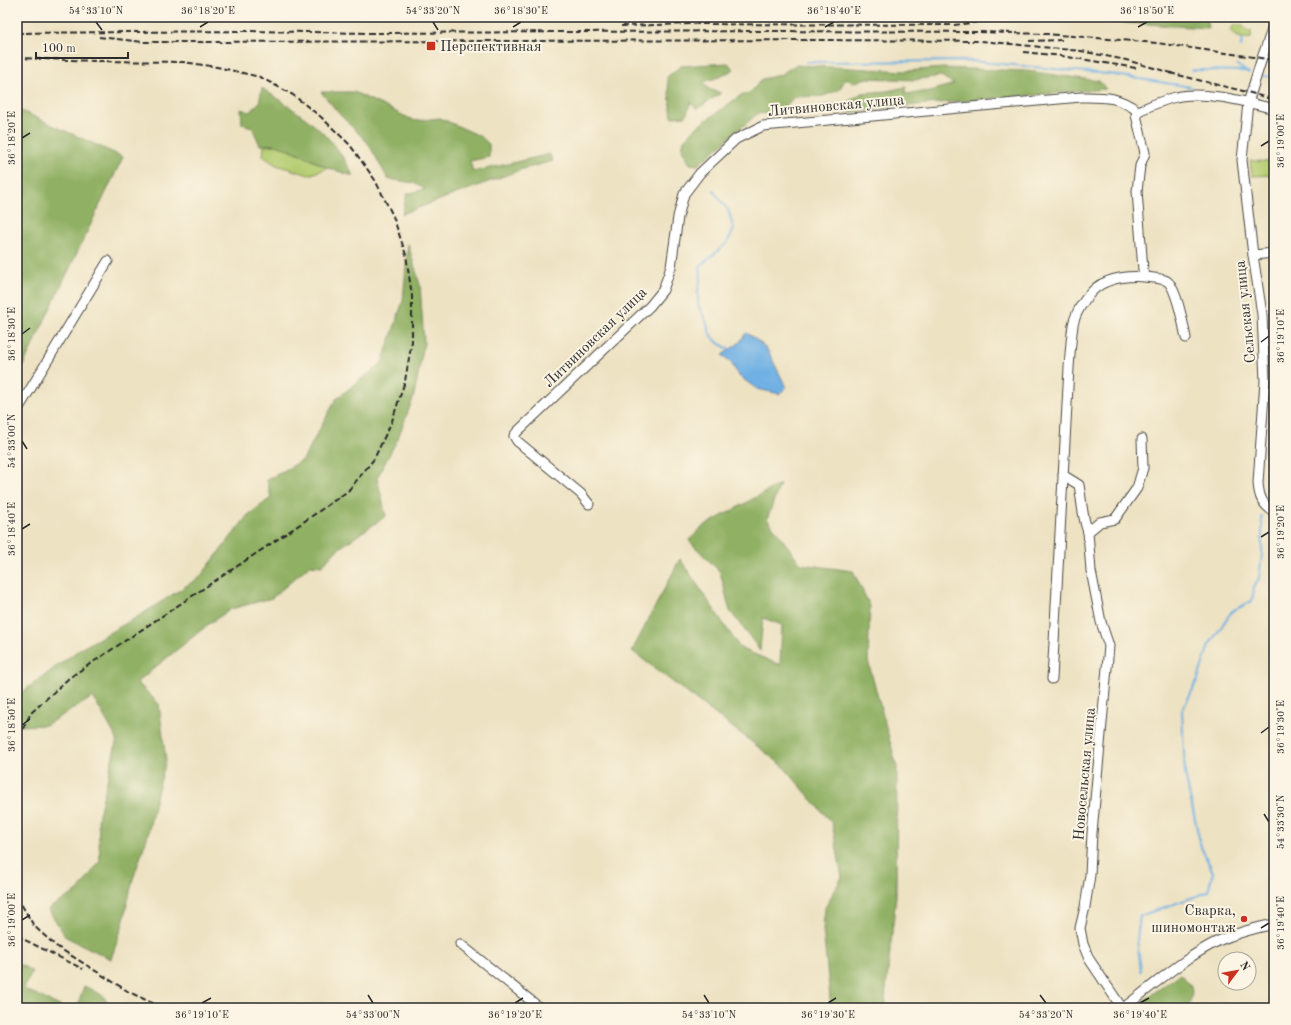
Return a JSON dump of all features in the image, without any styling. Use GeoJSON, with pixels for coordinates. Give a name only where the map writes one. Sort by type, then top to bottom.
{"type":"FeatureCollection","features":[{"type":"Feature","properties":{"kind":"street","name":"Сельская улица"},"geometry":{"type":"LineString","coordinates":[[1274,24],[1248,102],[1242,160],[1253,255],[1262,314],[1265,381],[1258,493],[1262,502],[1274,512]]}},
{"type":"Feature","properties":{"kind":"street"},"geometry":{"type":"LineString","coordinates":[[1146,277],[1143,270],[1138,190],[1140,166],[1145,153],[1136,114],[1138,111],[1176,97],[1196,94],[1248,102],[1274,109]]}},
{"type":"Feature","properties":{"kind":"street","name":"Литвиновская улица"},"geometry":{"type":"LineString","coordinates":[[589,504],[582,494],[517,441],[514,436],[650,306],[663,290],[671,267],[678,217],[684,194],[700,173],[736,139],[763,126],[1080,97],[1110,98],[1127,103],[1138,111]]}},
{"type":"Feature","properties":{"kind":"street"},"geometry":{"type":"LineString","coordinates":[[1253,255],[1274,253]]}},
{"type":"Feature","properties":{"kind":"street"},"geometry":{"type":"LineString","coordinates":[[17,411],[108,261]]}},
{"type":"Feature","properties":{"kind":"street"},"geometry":{"type":"LineString","coordinates":[[1052,679],[1069,368],[1073,323],[1082,303],[1096,288],[1106,282],[1132,276],[1146,277],[1166,280],[1171,284],[1182,317],[1186,338]]}},
{"type":"Feature","properties":{"kind":"street"},"geometry":{"type":"LineString","coordinates":[[1088,532],[1100,522],[1115,519],[1137,488],[1143,468],[1142,439]]}},
{"type":"Feature","properties":{"kind":"street","name":"Новосельская улица"},"geometry":{"type":"LineString","coordinates":[[1063,475],[1079,485],[1084,522],[1088,532],[1091,571],[1101,622],[1109,646],[1092,833],[1090,875],[1080,928],[1088,959],[1123,1008]]}},
{"type":"Feature","properties":{"kind":"street"},"geometry":{"type":"LineString","coordinates":[[1123,1008],[1194,955],[1219,941],[1247,930],[1274,924]]}},
{"type":"Feature","properties":{"kind":"street"},"geometry":{"type":"LineString","coordinates":[[460,944],[540,1008]]}},
{"type":"Feature","properties":{"kind":"green space"},"geometry":{"type":"Polygon","coordinates":[[[1105,17],[1206,17],[1208,28],[1114,22],[1105,17]]]}},
{"type":"Feature","properties":{"kind":"green space"},"geometry":{"type":"Polygon","coordinates":[[[1234,25],[1243,26],[1248,31],[1251,31],[1251,38],[1242,38],[1234,34],[1230,30],[1234,25]]]}},
{"type":"Feature","properties":{"kind":"green space"},"geometry":{"type":"Polygon","coordinates":[[[728,63],[734,69],[722,76],[704,82],[708,89],[721,93],[697,109],[691,102],[686,116],[672,117],[667,77],[681,66],[728,63]]]}},
{"type":"Feature","properties":{"kind":"green space"},"geometry":{"type":"Polygon","coordinates":[[[795,65],[906,71],[943,68],[1027,71],[1099,81],[1106,89],[927,104],[852,112],[797,113],[807,108],[846,103],[862,93],[887,91],[906,87],[905,94],[930,91],[954,84],[941,76],[914,80],[866,78],[853,83],[846,78],[839,90],[823,96],[794,97],[780,112],[757,114],[698,165],[690,164],[682,149],[684,140],[698,126],[740,96],[751,92],[762,79],[780,75],[795,65]]]}},
{"type":"Feature","properties":{"kind":"green space"},"geometry":{"type":"Polygon","coordinates":[[[262,88],[302,116],[326,136],[345,161],[353,176],[328,168],[294,151],[276,145],[260,145],[252,127],[242,124],[241,109],[249,112],[259,103],[262,88]]]}},
{"type":"Feature","properties":{"kind":"green space"},"geometry":{"type":"Polygon","coordinates":[[[321,92],[354,92],[415,121],[440,118],[480,136],[489,144],[489,157],[470,161],[473,172],[550,154],[553,161],[523,169],[402,214],[407,194],[425,189],[414,183],[388,179],[368,143],[342,117],[321,92]]]}},
{"type":"Feature","properties":{"kind":"green space"},"geometry":{"type":"Polygon","coordinates":[[[17,109],[123,157],[17,378],[17,109]]]}},
{"type":"Feature","properties":{"kind":"green space"},"geometry":{"type":"Polygon","coordinates":[[[276,145],[294,151],[328,168],[309,175],[276,165],[263,156],[264,146],[276,145]]]}},
{"type":"Feature","properties":{"kind":"green space"},"geometry":{"type":"Polygon","coordinates":[[[1250,160],[1274,162],[1274,175],[1252,176],[1250,160]]]}},
{"type":"Feature","properties":{"kind":"green space"},"geometry":{"type":"Polygon","coordinates":[[[408,244],[420,285],[424,343],[414,396],[398,438],[377,478],[386,516],[338,549],[322,566],[310,565],[272,598],[231,609],[210,623],[137,682],[159,704],[166,761],[147,838],[133,879],[122,927],[111,959],[66,937],[48,909],[78,891],[100,861],[98,819],[117,739],[93,697],[46,725],[17,726],[17,696],[80,649],[139,616],[200,577],[248,515],[271,498],[267,480],[303,460],[336,399],[382,363],[403,301],[408,244]]]}},
{"type":"Feature","properties":{"kind":"green space"},"geometry":{"type":"Polygon","coordinates":[[[780,484],[767,519],[801,564],[853,571],[870,606],[868,661],[897,767],[896,896],[885,998],[887,1008],[831,1008],[823,929],[825,908],[842,877],[832,823],[782,765],[632,651],[680,559],[740,648],[780,665],[782,625],[763,618],[760,650],[730,611],[720,572],[689,541],[702,527],[780,484]]]}},
{"type":"Feature","properties":{"kind":"green space"},"geometry":{"type":"Polygon","coordinates":[[[17,963],[32,971],[24,989],[64,1008],[17,1008],[17,963]]]}},
{"type":"Feature","properties":{"kind":"green space"},"geometry":{"type":"Polygon","coordinates":[[[1180,974],[1188,982],[1192,989],[1188,1008],[1133,1008],[1180,974]]]}},
{"type":"Feature","properties":{"kind":"green space"},"geometry":{"type":"Polygon","coordinates":[[[84,986],[104,996],[109,1008],[77,1008],[84,986]]]}},
{"type":"Feature","properties":{"kind":"water"},"geometry":{"type":"Polygon","coordinates":[[[746,333],[767,349],[786,387],[780,394],[757,389],[739,376],[730,361],[722,355],[739,343],[746,333]]]}},
{"type":"Feature","properties":{"kind":"waterway"},"geometry":{"type":"LineString","coordinates":[[1241,47],[1242,39]]}},
{"type":"Feature","properties":{"kind":"waterway"},"geometry":{"type":"LineString","coordinates":[[806,62],[971,61],[1108,74],[1191,87]]}},
{"type":"Feature","properties":{"kind":"waterway"},"geometry":{"type":"LineString","coordinates":[[1237,65],[1244,70]]}},
{"type":"Feature","properties":{"kind":"waterway"},"geometry":{"type":"LineString","coordinates":[[1192,70],[1245,71],[1249,73]]}},
{"type":"Feature","properties":{"kind":"waterway"},"geometry":{"type":"LineString","coordinates":[[1263,76],[1274,77]]}},
{"type":"Feature","properties":{"kind":"waterway"},"geometry":{"type":"LineString","coordinates":[[713,190],[728,210],[734,229],[727,243],[700,266],[701,277],[698,290],[698,305],[706,321],[710,334],[718,343],[731,350]]}},
{"type":"Feature","properties":{"kind":"waterway"},"geometry":{"type":"LineString","coordinates":[[1141,971],[1137,939],[1140,916],[1208,892],[1213,872],[1201,847],[1185,774],[1182,711],[1198,679],[1209,645],[1232,611],[1252,601],[1254,588],[1259,578],[1262,554],[1262,517]]}},
{"type":"Feature","properties":{"kind":"railway"},"geometry":{"type":"LineString","coordinates":[[610,17],[637,22]]}},
{"type":"Feature","properties":{"kind":"railway"},"geometry":{"type":"LineString","coordinates":[[645,17],[666,20]]}},
{"type":"Feature","properties":{"kind":"railway"},"geometry":{"type":"LineString","coordinates":[[621,26],[692,24],[954,25],[995,20],[1005,17]]}},
{"type":"Feature","properties":{"kind":"railway"},"geometry":{"type":"LineString","coordinates":[[17,33],[246,31],[370,33],[770,31],[976,32],[1047,34],[1157,43],[1274,60]]}},
{"type":"Feature","properties":{"kind":"railway"},"geometry":{"type":"LineString","coordinates":[[99,37],[143,42],[981,41],[1081,51],[1126,60],[1175,74]]}},
{"type":"Feature","properties":{"kind":"railway"},"geometry":{"type":"LineString","coordinates":[[1029,41],[1063,40]]}},
{"type":"Feature","properties":{"kind":"railway"},"geometry":{"type":"LineString","coordinates":[[1023,52],[1062,56],[1136,68]]}},
{"type":"Feature","properties":{"kind":"railway"},"geometry":{"type":"LineString","coordinates":[[17,58],[183,62],[217,67],[260,77],[293,95],[321,117],[350,145],[375,180],[393,216],[406,255],[412,296],[412,341],[405,381],[392,421],[374,459],[348,491],[69,678],[31,713],[17,740]]}},
{"type":"Feature","properties":{"kind":"railway"},"geometry":{"type":"LineString","coordinates":[[1170,73],[1274,100]]}},
{"type":"Feature","properties":{"kind":"railway"},"geometry":{"type":"LineString","coordinates":[[17,897],[34,926],[56,946],[129,992],[163,1008]]}},
{"type":"Feature","properties":{"kind":"railway"},"geometry":{"type":"LineString","coordinates":[[17,936],[83,969]]}},
{"type":"Feature","properties":{"kind":"place","name":"Перспективная"},"geometry":{"type":"Point","coordinates":[431,46]}},
{"type":"Feature","properties":{"kind":"place","name":"Сварка, шиномонтаж"},"geometry":{"type":"Point","coordinates":[1244,919]}}]}
